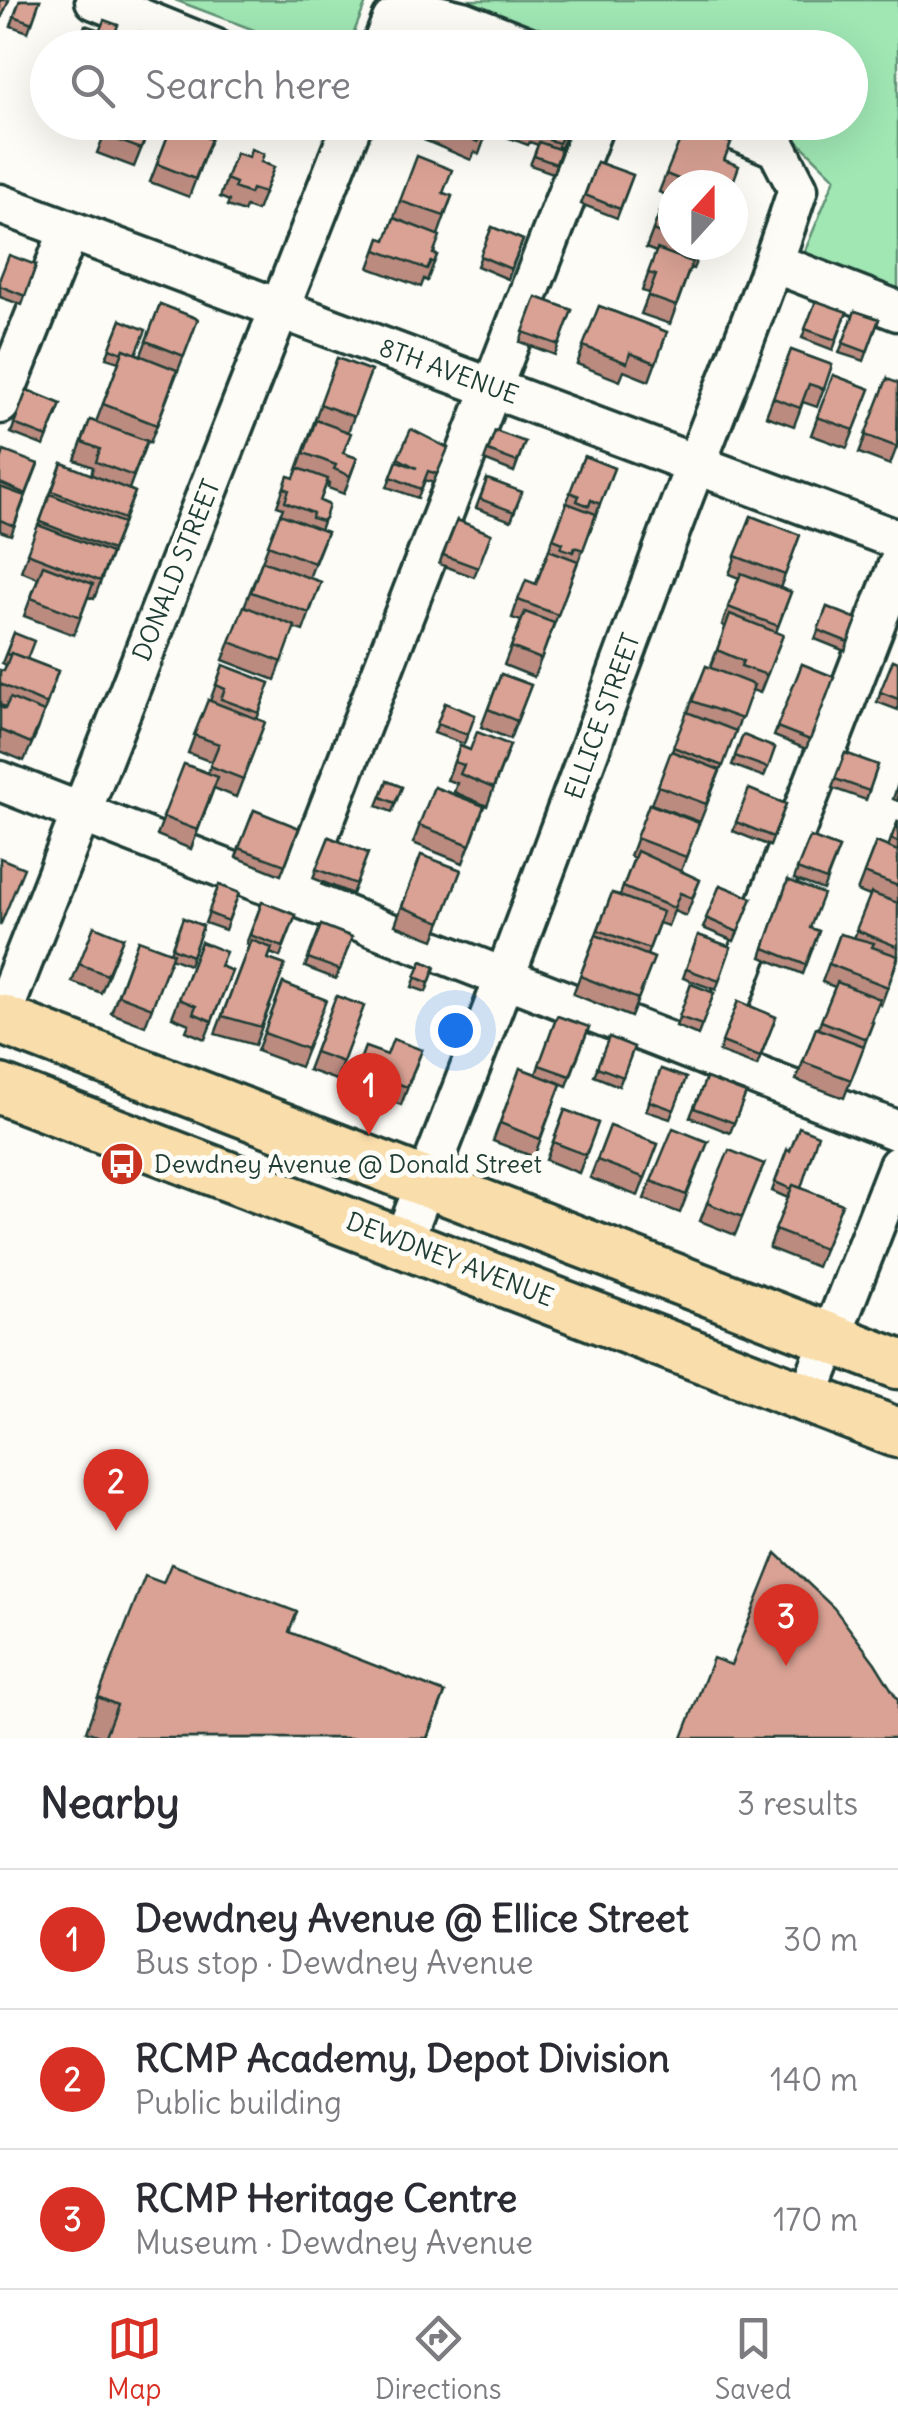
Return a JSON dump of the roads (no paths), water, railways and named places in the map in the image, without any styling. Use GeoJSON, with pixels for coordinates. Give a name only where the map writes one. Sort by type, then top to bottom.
{"type":"FeatureCollection","features":[{"type":"Feature","properties":{"kind":"main road"},"geometry":{"type":"LineString","coordinates":[[0,1019],[898,1364]]}},
{"type":"Feature","properties":{"kind":"main road","name":"DEWDNEY AVENUE"},"geometry":{"type":"LineString","coordinates":[[0,1088],[898,1433]]}},
{"type":"Feature","properties":{"kind":"street"},"geometry":{"type":"LineString","coordinates":[[95,0],[169,30]]}},
{"type":"Feature","properties":{"kind":"street"},"geometry":{"type":"LineString","coordinates":[[392,30],[420,10],[485,30]]}},
{"type":"Feature","properties":{"kind":"street","name":"DONALD STREET"},"geometry":{"type":"LineString","coordinates":[[0,1019],[347,140]]}},
{"type":"Feature","properties":{"kind":"street"},"geometry":{"type":"LineString","coordinates":[[295,896],[588,140]]}},
{"type":"Feature","properties":{"kind":"street","name":"ELLICE STREET"},"geometry":{"type":"LineString","coordinates":[[403,1241],[774,263],[798,189],[777,148],[758,140]]}},
{"type":"Feature","properties":{"kind":"street","name":"8TH AVENUE"},"geometry":{"type":"LineString","coordinates":[[0,204],[898,540]]}},
{"type":"Feature","properties":{"kind":"street"},"geometry":{"type":"LineString","coordinates":[[0,404],[69,231]]}},
{"type":"Feature","properties":{"kind":"street"},"geometry":{"type":"LineString","coordinates":[[774,263],[898,311]]}},
{"type":"Feature","properties":{"kind":"street"},"geometry":{"type":"LineString","coordinates":[[708,1057],[898,565]]}},
{"type":"Feature","properties":{"kind":"street"},"geometry":{"type":"LineString","coordinates":[[0,781],[898,1131]]}},
{"type":"Feature","properties":{"kind":"street"},"geometry":{"type":"LineString","coordinates":[[807,1398],[898,1166]]}},
{"type":"Feature","properties":{"kind":"place","name":"Dewdney Avenue @ Ellice Street"},"geometry":{"type":"Point","coordinates":[369,1135]}},
{"type":"Feature","properties":{"kind":"place","name":"Dewdney Avenue @ Donald Street"},"geometry":{"type":"Point","coordinates":[122,1164]}},
{"type":"Feature","properties":{"kind":"place","name":"RCMP Academy, Depot Division"},"geometry":{"type":"Point","coordinates":[116,1531]}},
{"type":"Feature","properties":{"kind":"place","name":"RCMP Heritage Centre"},"geometry":{"type":"Point","coordinates":[786,1666]}}]}
